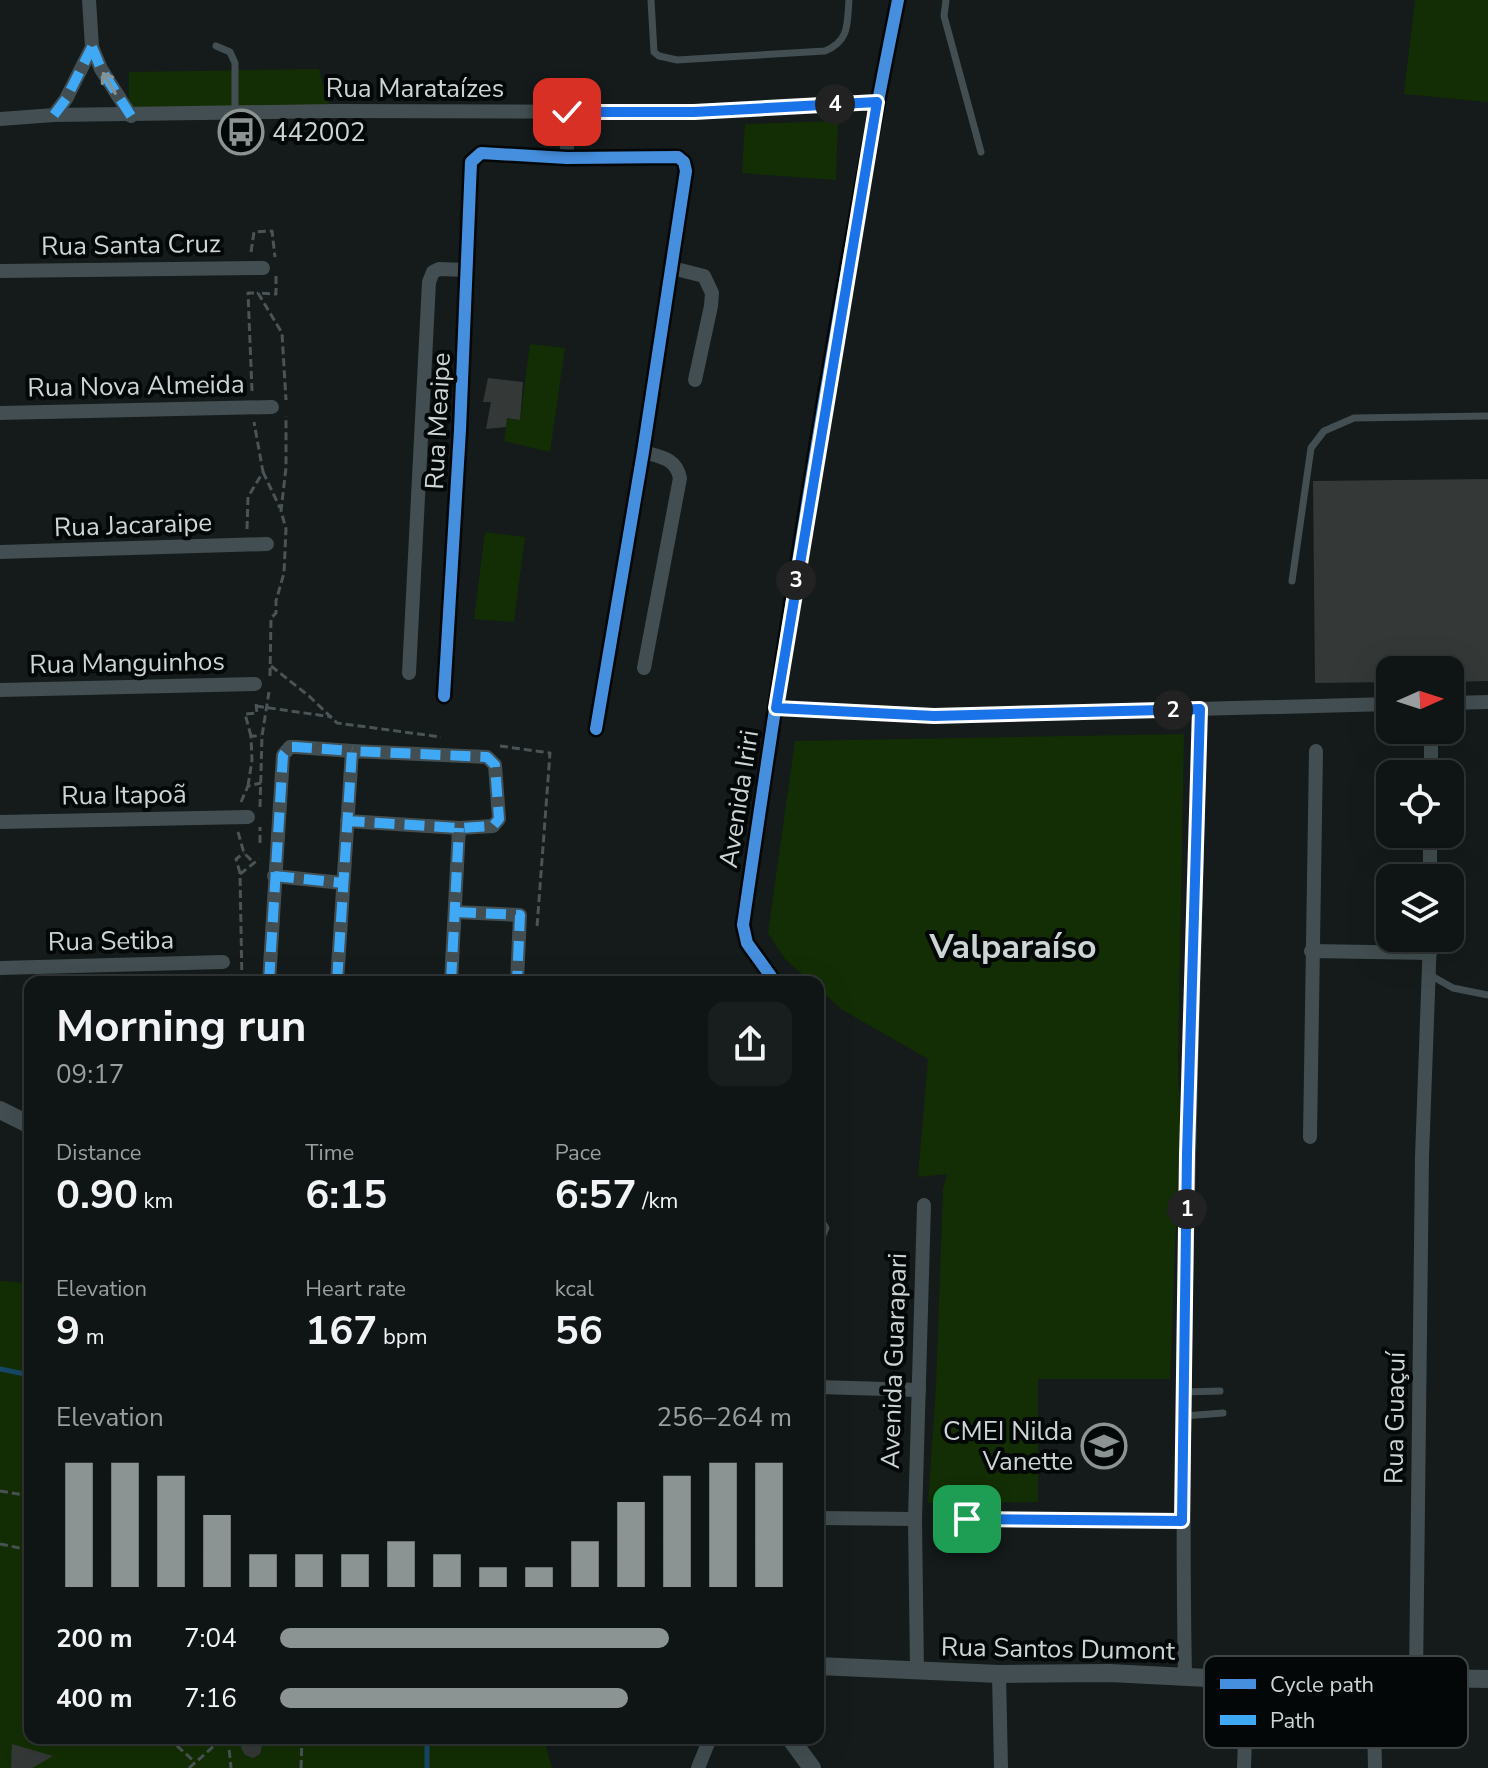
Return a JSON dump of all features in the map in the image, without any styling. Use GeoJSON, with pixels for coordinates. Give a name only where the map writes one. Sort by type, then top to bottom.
{"type":"FeatureCollection","features":[{"type":"Feature","properties":{"kind":"street"},"geometry":{"type":"LineString","coordinates":[[89,0],[92,47],[101,69],[131,116]]}},
{"type":"Feature","properties":{"kind":"street","name":"Avenida Iriri"},"geometry":{"type":"LineString","coordinates":[[771,976],[747,943],[743,925],[877,102],[898,0]]}},
{"type":"Feature","properties":{"kind":"street"},"geometry":{"type":"LineString","coordinates":[[54,115],[66,99],[92,47]]}},
{"type":"Feature","properties":{"kind":"street","name":"Rua Marataízes"},"geometry":{"type":"LineString","coordinates":[[0,119],[54,115],[694,112],[877,102]]}},
{"type":"Feature","properties":{"kind":"street"},"geometry":{"type":"LineString","coordinates":[[567,112],[567,158],[678,157],[684,162],[686,171],[596,729]]}},
{"type":"Feature","properties":{"kind":"street","name":"Rua Meaipe"},"geometry":{"type":"LineString","coordinates":[[444,696],[460,430],[471,162],[481,153],[567,158]]}},
{"type":"Feature","properties":{"kind":"street","name":"Rua Santa Cruz"},"geometry":{"type":"LineString","coordinates":[[0,271],[257,268]]}},
{"type":"Feature","properties":{"kind":"street"},"geometry":{"type":"LineString","coordinates":[[672,268],[704,276],[712,293],[695,380]]}},
{"type":"Feature","properties":{"kind":"street"},"geometry":{"type":"LineString","coordinates":[[409,673],[429,282],[433,272],[439,269],[466,270]]}},
{"type":"Feature","properties":{"kind":"street","name":"Rua Nova Almeida"},"geometry":{"type":"LineString","coordinates":[[0,413],[272,407]]}},
{"type":"Feature","properties":{"kind":"street"},"geometry":{"type":"LineString","coordinates":[[643,452],[671,460],[678,467],[680,478],[644,668]]}},
{"type":"Feature","properties":{"kind":"street","name":"Rua Jacaraipe"},"geometry":{"type":"LineString","coordinates":[[0,552],[267,544]]}},
{"type":"Feature","properties":{"kind":"street","name":"Rua Manguinhos"},"geometry":{"type":"LineString","coordinates":[[0,690],[255,684]]}},
{"type":"Feature","properties":{"kind":"street"},"geometry":{"type":"LineString","coordinates":[[1464,703],[1488,702]]}},
{"type":"Feature","properties":{"kind":"street"},"geometry":{"type":"LineString","coordinates":[[776,708],[934,716],[1376,704]]}},
{"type":"Feature","properties":{"kind":"street"},"geometry":{"type":"LineString","coordinates":[[1185,1677],[1182,1521],[1187,1154],[1200,709]]}},
{"type":"Feature","properties":{"kind":"street"},"geometry":{"type":"LineString","coordinates":[[269,976],[274,876],[283,755],[286,750],[296,747],[487,757],[493,760],[497,771],[497,824],[493,826],[459,828],[347,821]]}},
{"type":"Feature","properties":{"kind":"street"},"geometry":{"type":"LineString","coordinates":[[337,976],[352,751]]}},
{"type":"Feature","properties":{"kind":"street"},"geometry":{"type":"LineString","coordinates":[[1310,1137],[1316,751]]}},
{"type":"Feature","properties":{"kind":"street","name":"Rua Itapoã"},"geometry":{"type":"LineString","coordinates":[[0,822],[256,816]]}},
{"type":"Feature","properties":{"kind":"street"},"geometry":{"type":"LineString","coordinates":[[451,976],[459,828]]}},
{"type":"Feature","properties":{"kind":"street"},"geometry":{"type":"LineString","coordinates":[[274,876],[343,883]]}},
{"type":"Feature","properties":{"kind":"street"},"geometry":{"type":"LineString","coordinates":[[456,912],[520,915],[517,976]]}},
{"type":"Feature","properties":{"kind":"street"},"geometry":{"type":"LineString","coordinates":[[1311,951],[1376,948]]}},
{"type":"Feature","properties":{"kind":"street","name":"Rua Guaçuí"},"geometry":{"type":"LineString","coordinates":[[1416,1656],[1422,1157],[1430,952]]}},
{"type":"Feature","properties":{"kind":"street","name":"Rua Setiba"},"geometry":{"type":"LineString","coordinates":[[0,968],[223,962]]}},
{"type":"Feature","properties":{"kind":"street"},"geometry":{"type":"LineString","coordinates":[[0,1110],[24,1122]]}},
{"type":"Feature","properties":{"kind":"street","name":"Avenida Guarapari"},"geometry":{"type":"LineString","coordinates":[[917,1671],[915,1519],[924,1205]]}},
{"type":"Feature","properties":{"kind":"street"},"geometry":{"type":"LineString","coordinates":[[824,1387],[919,1390]]}},
{"type":"Feature","properties":{"kind":"street"},"geometry":{"type":"LineString","coordinates":[[824,1518],[915,1519]]}},
{"type":"Feature","properties":{"kind":"street"},"geometry":{"type":"LineString","coordinates":[[967,1519],[1182,1521]]}},
{"type":"Feature","properties":{"kind":"street","name":"Rua Santos Dumont"},"geometry":{"type":"LineString","coordinates":[[824,1666],[1204,1678]]}},
{"type":"Feature","properties":{"kind":"street"},"geometry":{"type":"LineString","coordinates":[[999,1674],[1001,1768]]}},
{"type":"Feature","properties":{"kind":"street"},"geometry":{"type":"LineString","coordinates":[[698,1768],[708,1744]]}},
{"type":"Feature","properties":{"kind":"street"},"geometry":{"type":"LineString","coordinates":[[794,1744],[812,1768]]}},
{"type":"Feature","properties":{"kind":"street"},"geometry":{"type":"LineString","coordinates":[[1244,1768],[1245,1748]]}},
{"type":"Feature","properties":{"kind":"street"},"geometry":{"type":"LineString","coordinates":[[1375,1748],[1375,1768]]}},
{"type":"Feature","properties":{"kind":"lane"},"geometry":{"type":"LineString","coordinates":[[651,0],[654,52],[677,60],[825,51],[838,45],[846,30],[849,0]]}},
{"type":"Feature","properties":{"kind":"lane"},"geometry":{"type":"LineString","coordinates":[[946,0],[944,16],[981,152]]}},
{"type":"Feature","properties":{"kind":"lane"},"geometry":{"type":"LineString","coordinates":[[216,46],[230,52],[235,63],[235,114]]}},
{"type":"Feature","properties":{"kind":"lane"},"geometry":{"type":"LineString","coordinates":[[1292,581],[1311,448],[1324,431],[1354,418],[1488,416]]}},
{"type":"Feature","properties":{"kind":"lane"},"geometry":{"type":"LineString","coordinates":[[1429,974],[1453,988],[1488,995]]}},
{"type":"Feature","properties":{"kind":"lane"},"geometry":{"type":"LineString","coordinates":[[1184,1392],[1220,1391]]}},
{"type":"Feature","properties":{"kind":"lane"},"geometry":{"type":"LineString","coordinates":[[1184,1416],[1223,1413]]}},
{"type":"Feature","properties":{"kind":"path"},"geometry":{"type":"LineString","coordinates":[[240,874],[259,859],[256,816],[271,666],[271,618],[276,613],[284,573],[286,529],[263,472],[252,408],[248,293],[276,294],[272,231],[254,232],[257,268]]}},
{"type":"Feature","properties":{"kind":"path"},"geometry":{"type":"LineString","coordinates":[[258,293],[282,333],[284,348],[286,468],[281,511]]}},
{"type":"Feature","properties":{"kind":"path"},"geometry":{"type":"LineString","coordinates":[[248,545],[248,497],[263,472]]}},
{"type":"Feature","properties":{"kind":"path"},"geometry":{"type":"LineString","coordinates":[[271,666],[337,723],[443,738]]}},
{"type":"Feature","properties":{"kind":"path"},"geometry":{"type":"LineString","coordinates":[[248,786],[252,760],[251,736],[245,714],[257,713],[255,684]]}},
{"type":"Feature","properties":{"kind":"path"},"geometry":{"type":"LineString","coordinates":[[256,706],[332,717]]}},
{"type":"Feature","properties":{"kind":"path"},"geometry":{"type":"LineString","coordinates":[[251,736],[262,736]]}},
{"type":"Feature","properties":{"kind":"path"},"geometry":{"type":"LineString","coordinates":[[489,744],[550,753],[536,936]]}},
{"type":"Feature","properties":{"kind":"path"},"geometry":{"type":"LineString","coordinates":[[242,976],[240,874],[236,859],[244,853]]}},
{"type":"Feature","properties":{"kind":"path"},"geometry":{"type":"LineString","coordinates":[[0,1491],[24,1495]]}},
{"type":"Feature","properties":{"kind":"path"},"geometry":{"type":"LineString","coordinates":[[0,1544],[24,1549]]}},
{"type":"Feature","properties":{"kind":"path"},"geometry":{"type":"LineString","coordinates":[[175,1744],[196,1763]]}},
{"type":"Feature","properties":{"kind":"path"},"geometry":{"type":"LineString","coordinates":[[190,1768],[219,1744]]}},
{"type":"Feature","properties":{"kind":"path"},"geometry":{"type":"LineString","coordinates":[[227,1744],[231,1768]]}},
{"type":"Feature","properties":{"kind":"path"},"geometry":{"type":"LineString","coordinates":[[301,1768],[302,1744]]}},
{"type":"Feature","properties":{"kind":"green space"},"geometry":{"type":"Polygon","coordinates":[[[1415,0],[1488,0],[1488,102],[1404,94],[1415,0]]]}},
{"type":"Feature","properties":{"kind":"green space"},"geometry":{"type":"Polygon","coordinates":[[[319,69],[329,105],[129,108],[129,72],[319,69]]]}},
{"type":"Feature","properties":{"kind":"green space"},"geometry":{"type":"Polygon","coordinates":[[[838,121],[836,180],[742,173],[745,124],[838,121]]]}},
{"type":"Feature","properties":{"kind":"green space"},"geometry":{"type":"Polygon","coordinates":[[[530,344],[565,348],[550,452],[504,441],[507,418],[520,420],[530,344]]]}},
{"type":"Feature","properties":{"kind":"green space"},"geometry":{"type":"Polygon","coordinates":[[[485,532],[525,537],[514,622],[474,619],[485,532]]]}},
{"type":"Feature","properties":{"kind":"green space"},"geometry":{"type":"Polygon","coordinates":[[[1184,734],[1178,1060],[1180,1125],[1170,1379],[1038,1379],[1038,1502],[928,1503],[936,1388],[943,1189],[947,1174],[918,1177],[928,1059],[841,1009],[824,993],[824,976],[804,976],[785,959],[768,933],[795,741],[1184,734]]]}},
{"type":"Feature","properties":{"kind":"green space"},"geometry":{"type":"Polygon","coordinates":[[[0,1281],[24,1283],[24,1744],[546,1744],[552,1768],[0,1768],[0,1281]]]}},
{"type":"Feature","properties":{"kind":"building"},"geometry":{"type":"Polygon","coordinates":[[[488,378],[523,382],[520,420],[507,418],[506,427],[486,429],[491,402],[483,402],[488,378]]]}},
{"type":"Feature","properties":{"kind":"building"},"geometry":{"type":"Polygon","coordinates":[[[1488,479],[1488,681],[1464,682],[1464,656],[1376,656],[1376,682],[1315,683],[1313,481],[1488,479]]]}},
{"type":"Feature","properties":{"kind":"building"},"geometry":{"type":"Polygon","coordinates":[[[12,1744],[53,1756],[32,1768],[11,1768],[12,1744]]]}},
{"type":"Feature","properties":{"kind":"building"},"geometry":{"type":"Polygon","coordinates":[[[242,1744],[262,1746],[260,1754],[253,1758],[245,1755],[242,1744]]]}},
{"type":"Feature","properties":{"kind":"waterway"},"geometry":{"type":"LineString","coordinates":[[0,1369],[24,1374]]}},
{"type":"Feature","properties":{"kind":"waterway"},"geometry":{"type":"LineString","coordinates":[[427,1744],[427,1768]]}},
{"type":"Feature","properties":{"kind":"marked path"},"geometry":{"type":"LineString","coordinates":[[92,47],[101,69],[131,116]]}},
{"type":"Feature","properties":{"kind":"marked path"},"geometry":{"type":"LineString","coordinates":[[54,115],[66,99],[92,47]]}},
{"type":"Feature","properties":{"kind":"marked path"},"geometry":{"type":"LineString","coordinates":[[269,976],[283,755],[290,747],[352,751]]}},
{"type":"Feature","properties":{"kind":"marked path"},"geometry":{"type":"LineString","coordinates":[[352,751],[487,757],[495,765],[499,819],[493,826],[459,828],[347,821],[352,751]]}},
{"type":"Feature","properties":{"kind":"marked path"},"geometry":{"type":"LineString","coordinates":[[337,976],[347,821]]}},
{"type":"Feature","properties":{"kind":"marked path"},"geometry":{"type":"LineString","coordinates":[[451,976],[459,828]]}},
{"type":"Feature","properties":{"kind":"marked path"},"geometry":{"type":"LineString","coordinates":[[274,876],[343,883]]}},
{"type":"Feature","properties":{"kind":"marked path"},"geometry":{"type":"LineString","coordinates":[[456,912],[520,915],[517,976]]}},
{"type":"Feature","properties":{"kind":"cycle path"},"geometry":{"type":"LineString","coordinates":[[771,976],[747,943],[743,925],[814,461],[898,0]]}},
{"type":"Feature","properties":{"kind":"cycle path"},"geometry":{"type":"LineString","coordinates":[[444,696],[460,430],[471,162],[481,153],[567,158],[678,157],[684,162],[686,171],[596,729]]}},
{"type":"Feature","properties":{"kind":"place","name":"442002"},"geometry":{"type":"Point","coordinates":[241,132]}},
{"type":"Feature","properties":{"kind":"place","name":"CMEI Nilda Vanette"},"geometry":{"type":"Point","coordinates":[1104,1446]}},
{"type":"Feature","properties":{"kind":"district","name":"Valparaíso"},"geometry":{"type":"Point","coordinates":[1013,947]}},
{"type":"Feature","properties":{"kind":"route"},"geometry":{"type":"LineString","coordinates":[[567,112],[694,112],[877,102],[776,708],[934,716],[1200,709],[1187,1154],[1182,1521],[967,1519]]}}]}
